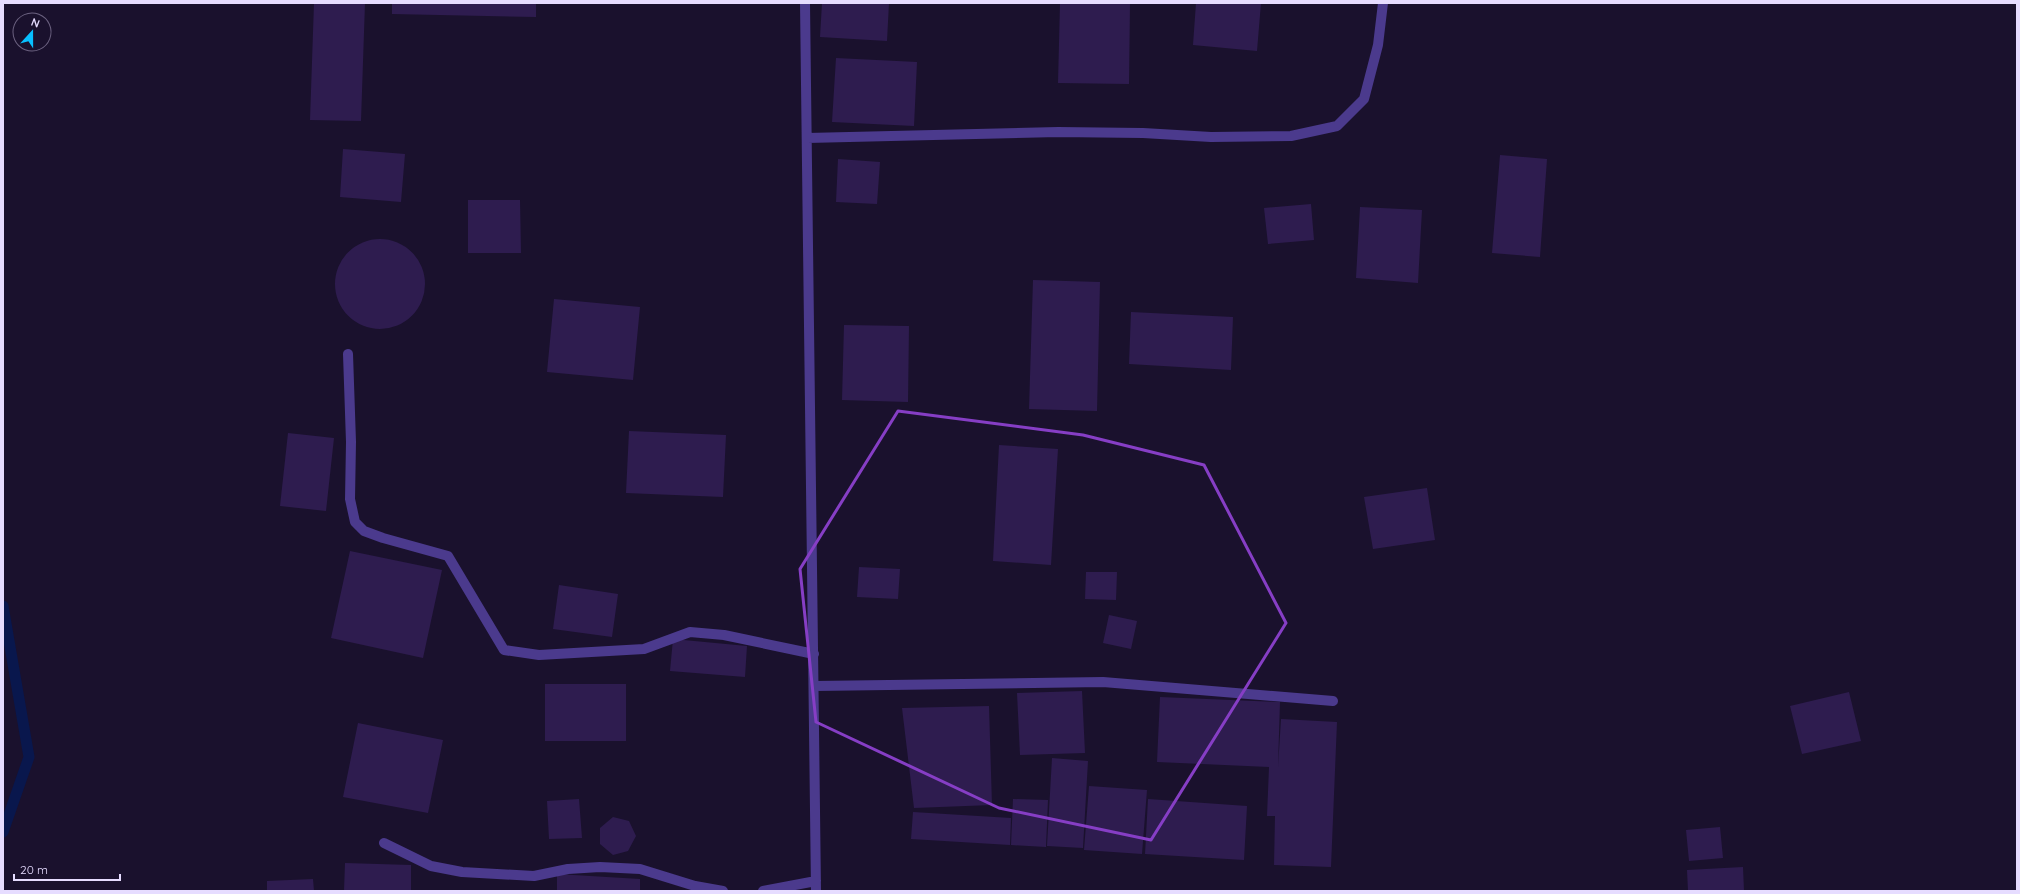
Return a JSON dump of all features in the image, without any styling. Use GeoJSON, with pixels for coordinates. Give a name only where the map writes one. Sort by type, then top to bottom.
{"type":"FeatureCollection","features":[{"type":"Feature","properties":{"kind":"street"},"geometry":{"type":"LineString","coordinates":[[763,891],[816,886],[815,686],[805,3]]}},
{"type":"Feature","properties":{"kind":"street"},"geometry":{"type":"LineString","coordinates":[[807,138],[1058,132],[1143,133],[1210,137],[1291,136],[1336,126],[1364,99],[1378,45],[1382,3]]}},
{"type":"Feature","properties":{"kind":"street"},"geometry":{"type":"LineString","coordinates":[[348,354],[351,442],[350,499],[355,522],[364,531],[383,538],[448,556],[504,650],[539,656],[644,649],[690,632],[724,635],[814,654]]}},
{"type":"Feature","properties":{"kind":"street"},"geometry":{"type":"LineString","coordinates":[[815,686],[1103,682],[1334,701]]}},
{"type":"Feature","properties":{"kind":"street"},"geometry":{"type":"LineString","coordinates":[[384,843],[431,866],[462,872],[534,876],[568,869],[600,867],[640,869],[695,886],[723,891]]}},
{"type":"Feature","properties":{"kind":"highlighted area"},"geometry":{"type":"Polygon","coordinates":[[[898,411],[1083,435],[1204,465],[1286,623],[1151,840],[999,808],[816,722],[800,569],[898,411]]]}},
{"type":"Feature","properties":{"kind":"building"},"geometry":{"type":"Polygon","coordinates":[[[314,3],[365,3],[361,121],[310,120],[314,3]]]}},
{"type":"Feature","properties":{"kind":"building"},"geometry":{"type":"Polygon","coordinates":[[[392,3],[536,3],[536,17],[392,14],[392,3]]]}},
{"type":"Feature","properties":{"kind":"building"},"geometry":{"type":"Polygon","coordinates":[[[822,3],[889,3],[887,41],[820,37],[822,3]]]}},
{"type":"Feature","properties":{"kind":"building"},"geometry":{"type":"Polygon","coordinates":[[[1060,3],[1130,3],[1129,84],[1058,83],[1060,3]]]}},
{"type":"Feature","properties":{"kind":"building"},"geometry":{"type":"Polygon","coordinates":[[[1196,3],[1261,3],[1257,51],[1193,45],[1196,3]]]}},
{"type":"Feature","properties":{"kind":"building"},"geometry":{"type":"Polygon","coordinates":[[[836,58],[917,62],[914,126],[832,122],[836,58]]]}},
{"type":"Feature","properties":{"kind":"building"},"geometry":{"type":"Polygon","coordinates":[[[343,149],[405,154],[401,202],[340,197],[343,149]]]}},
{"type":"Feature","properties":{"kind":"building"},"geometry":{"type":"Polygon","coordinates":[[[1500,155],[1547,159],[1540,257],[1492,253],[1500,155]]]}},
{"type":"Feature","properties":{"kind":"building"},"geometry":{"type":"Polygon","coordinates":[[[838,159],[880,162],[877,204],[836,202],[838,159]]]}},
{"type":"Feature","properties":{"kind":"building"},"geometry":{"type":"Polygon","coordinates":[[[468,200],[520,200],[521,253],[468,253],[468,200]]]}},
{"type":"Feature","properties":{"kind":"building"},"geometry":{"type":"Polygon","coordinates":[[[1311,204],[1314,240],[1268,244],[1264,208],[1311,204]]]}},
{"type":"Feature","properties":{"kind":"building"},"geometry":{"type":"Polygon","coordinates":[[[1360,207],[1422,210],[1418,283],[1356,278],[1360,207]]]}},
{"type":"Feature","properties":{"kind":"building"},"geometry":{"type":"Polygon","coordinates":[[[380,239],[397,243],[412,252],[421,267],[425,284],[421,301],[412,316],[397,325],[380,329],[363,325],[348,316],[339,301],[335,284],[339,267],[348,252],[363,243],[380,239]]]}},
{"type":"Feature","properties":{"kind":"building"},"geometry":{"type":"Polygon","coordinates":[[[1033,280],[1100,282],[1097,411],[1029,409],[1033,280]]]}},
{"type":"Feature","properties":{"kind":"building"},"geometry":{"type":"Polygon","coordinates":[[[554,299],[640,307],[633,380],[547,372],[554,299]]]}},
{"type":"Feature","properties":{"kind":"building"},"geometry":{"type":"Polygon","coordinates":[[[1131,312],[1233,317],[1231,370],[1129,364],[1131,312]]]}},
{"type":"Feature","properties":{"kind":"building"},"geometry":{"type":"Polygon","coordinates":[[[844,325],[909,326],[908,402],[842,400],[844,325]]]}},
{"type":"Feature","properties":{"kind":"building"},"geometry":{"type":"Polygon","coordinates":[[[629,431],[726,435],[723,497],[626,493],[629,431]]]}},
{"type":"Feature","properties":{"kind":"building"},"geometry":{"type":"Polygon","coordinates":[[[288,433],[334,438],[326,511],[280,506],[288,433]]]}},
{"type":"Feature","properties":{"kind":"building"},"geometry":{"type":"Polygon","coordinates":[[[999,445],[1058,449],[1051,565],[993,561],[999,445]]]}},
{"type":"Feature","properties":{"kind":"building"},"geometry":{"type":"Polygon","coordinates":[[[1427,488],[1435,540],[1373,549],[1364,497],[1427,488]]]}},
{"type":"Feature","properties":{"kind":"building"},"geometry":{"type":"Polygon","coordinates":[[[350,551],[442,570],[423,658],[331,638],[350,551]]]}},
{"type":"Feature","properties":{"kind":"building"},"geometry":{"type":"Polygon","coordinates":[[[859,567],[900,569],[898,599],[857,597],[859,567]]]}},
{"type":"Feature","properties":{"kind":"building"},"geometry":{"type":"Polygon","coordinates":[[[1086,572],[1117,572],[1116,600],[1085,599],[1086,572]]]}},
{"type":"Feature","properties":{"kind":"building"},"geometry":{"type":"Polygon","coordinates":[[[559,585],[618,594],[612,637],[553,629],[559,585]]]}},
{"type":"Feature","properties":{"kind":"building"},"geometry":{"type":"Polygon","coordinates":[[[1109,615],[1137,621],[1131,649],[1103,643],[1109,615]]]}},
{"type":"Feature","properties":{"kind":"building"},"geometry":{"type":"Polygon","coordinates":[[[673,639],[747,646],[745,677],[670,671],[673,639]]]}},
{"type":"Feature","properties":{"kind":"building"},"geometry":{"type":"Polygon","coordinates":[[[545,684],[626,684],[626,741],[545,741],[545,684]]]}},
{"type":"Feature","properties":{"kind":"building"},"geometry":{"type":"Polygon","coordinates":[[[1082,691],[1085,753],[1020,755],[1017,693],[1082,691]]]}},
{"type":"Feature","properties":{"kind":"building"},"geometry":{"type":"Polygon","coordinates":[[[1849,692],[1861,741],[1802,754],[1790,706],[1849,692]]]}},
{"type":"Feature","properties":{"kind":"building"},"geometry":{"type":"Polygon","coordinates":[[[1160,697],[1280,702],[1278,767],[1281,719],[1337,722],[1331,867],[1274,865],[1275,816],[1267,816],[1269,767],[1157,762],[1160,697]]]}},
{"type":"Feature","properties":{"kind":"building"},"geometry":{"type":"Polygon","coordinates":[[[989,706],[992,805],[914,808],[902,708],[989,706]]]}},
{"type":"Feature","properties":{"kind":"building"},"geometry":{"type":"Polygon","coordinates":[[[358,723],[443,740],[428,813],[343,797],[358,723]]]}},
{"type":"Feature","properties":{"kind":"building"},"geometry":{"type":"Polygon","coordinates":[[[1052,758],[1088,761],[1083,848],[1047,846],[1052,758]]]}},
{"type":"Feature","properties":{"kind":"building"},"geometry":{"type":"Polygon","coordinates":[[[1089,786],[1147,790],[1142,854],[1084,850],[1089,786]]]}},
{"type":"Feature","properties":{"kind":"building"},"geometry":{"type":"Polygon","coordinates":[[[579,799],[582,838],[549,839],[547,801],[579,799]]]}},
{"type":"Feature","properties":{"kind":"building"},"geometry":{"type":"Polygon","coordinates":[[[1013,799],[1048,800],[1046,847],[1011,845],[1013,799]]]}},
{"type":"Feature","properties":{"kind":"building"},"geometry":{"type":"Polygon","coordinates":[[[1148,799],[1247,806],[1244,860],[1145,854],[1148,799]]]}},
{"type":"Feature","properties":{"kind":"building"},"geometry":{"type":"Polygon","coordinates":[[[913,812],[1011,818],[1010,845],[911,839],[913,812]]]}},
{"type":"Feature","properties":{"kind":"building"},"geometry":{"type":"Polygon","coordinates":[[[613,817],[629,821],[636,836],[628,851],[613,855],[600,844],[600,828],[613,817]]]}},
{"type":"Feature","properties":{"kind":"building"},"geometry":{"type":"Polygon","coordinates":[[[1720,827],[1723,858],[1689,861],[1686,830],[1720,827]]]}},
{"type":"Feature","properties":{"kind":"building"},"geometry":{"type":"Polygon","coordinates":[[[345,863],[411,865],[411,891],[344,891],[345,863]]]}},
{"type":"Feature","properties":{"kind":"building"},"geometry":{"type":"Polygon","coordinates":[[[1743,867],[1744,891],[1688,891],[1687,870],[1743,867]]]}},
{"type":"Feature","properties":{"kind":"building"},"geometry":{"type":"Polygon","coordinates":[[[557,874],[640,879],[640,891],[557,891],[557,874]]]}},
{"type":"Feature","properties":{"kind":"building"},"geometry":{"type":"Polygon","coordinates":[[[313,879],[314,891],[267,891],[267,881],[313,879]]]}},
{"type":"Feature","properties":{"kind":"waterway"},"geometry":{"type":"LineString","coordinates":[[3,606],[29,757],[3,832]]}}]}
